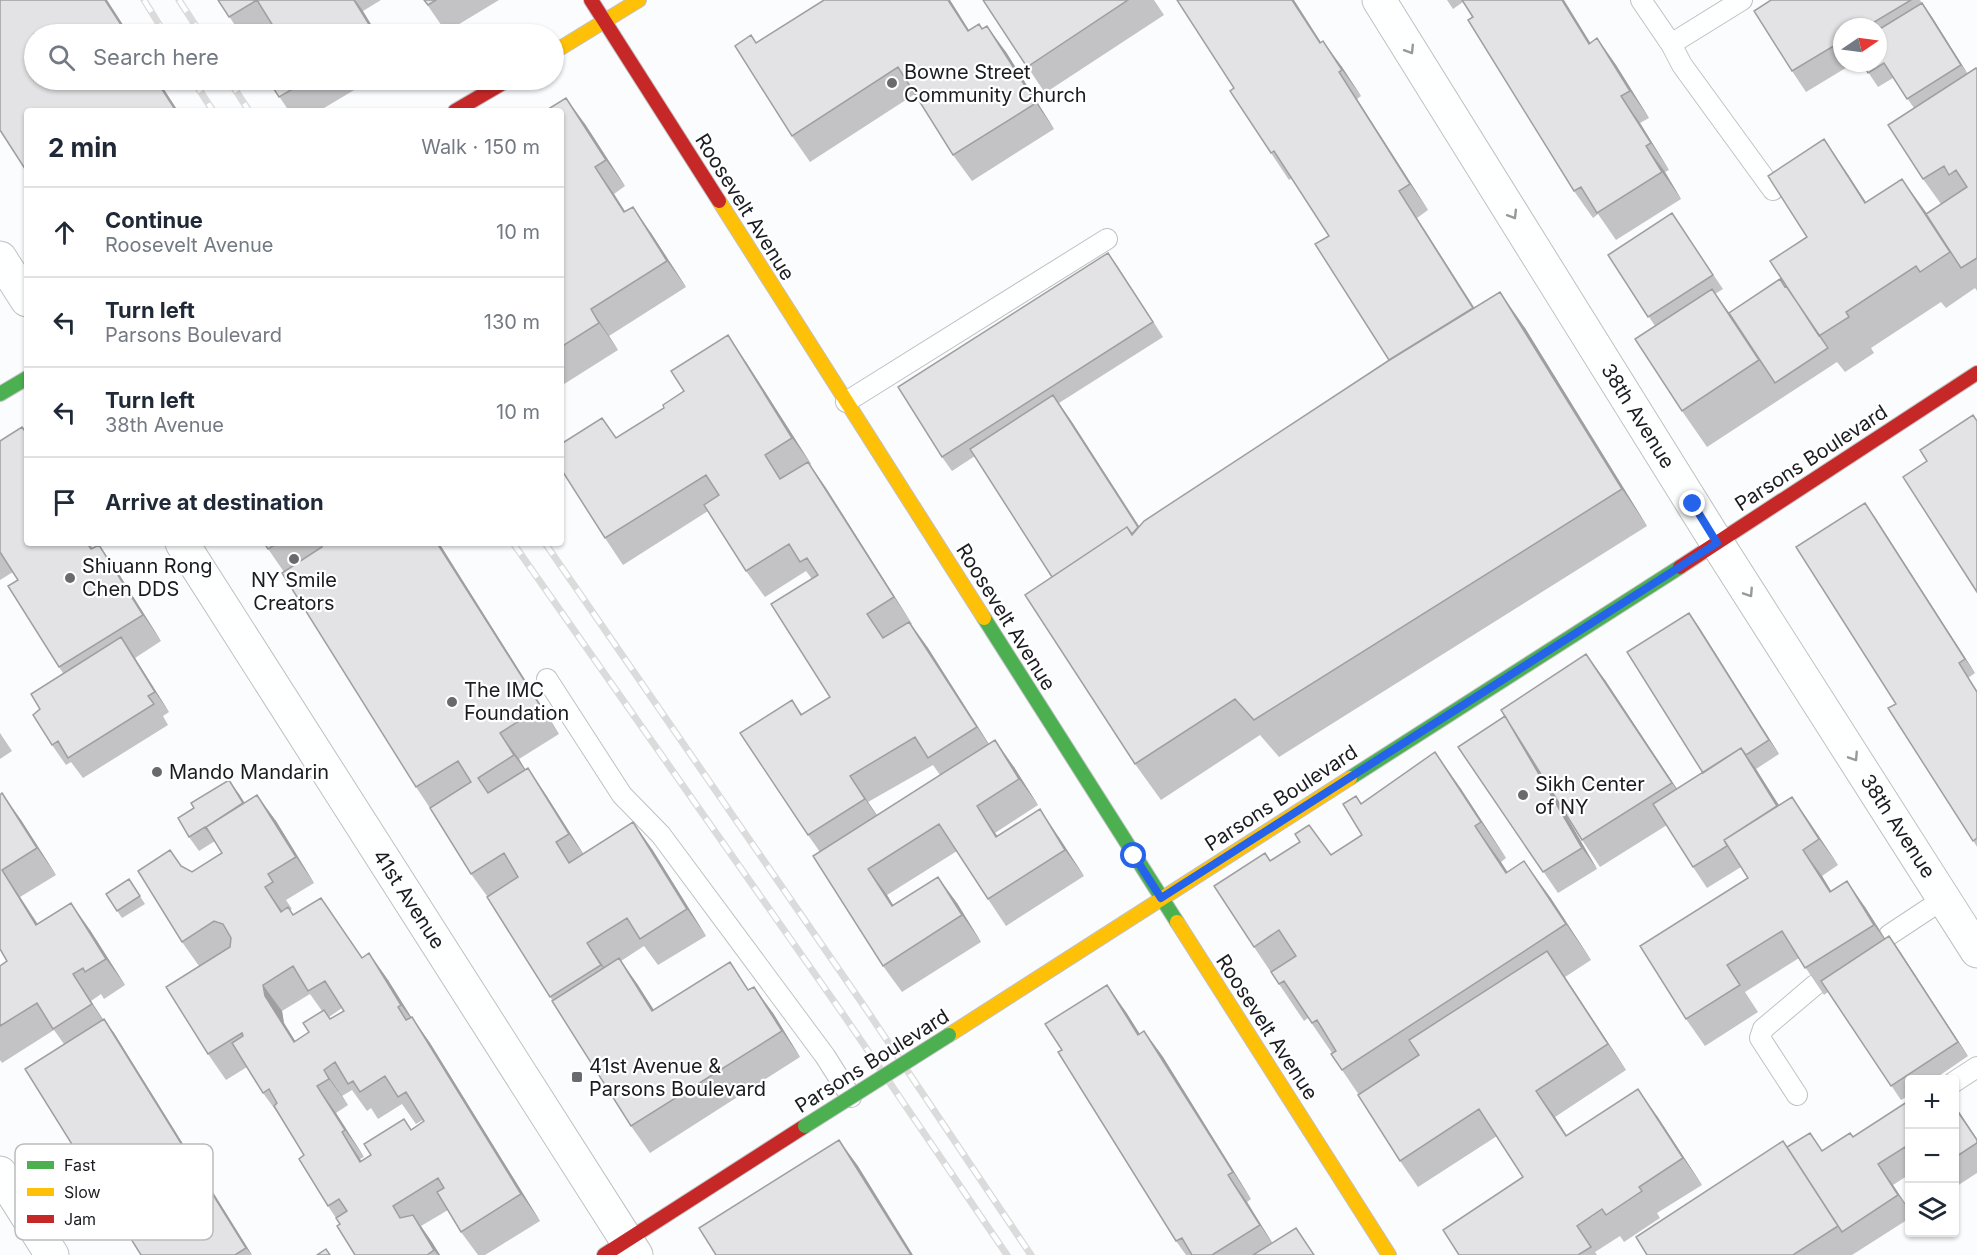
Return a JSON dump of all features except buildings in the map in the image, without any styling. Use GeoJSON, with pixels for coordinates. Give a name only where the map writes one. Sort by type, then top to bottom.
{"type":"FeatureCollection","features":[{"type":"Feature","properties":{"kind":"street","name":"Roosevelt Avenue"},"geometry":{"type":"LineString","coordinates":[[591,0],[1389,1255]]}},
{"type":"Feature","properties":{"kind":"street"},"geometry":{"type":"LineString","coordinates":[[564,46],[639,0]]}},
{"type":"Feature","properties":{"kind":"street","name":"38th Avenue"},"geometry":{"type":"LineString","coordinates":[[1379,0],[1717,543],[1977,951]]}},
{"type":"Feature","properties":{"kind":"street"},"geometry":{"type":"LineString","coordinates":[[460,108],[491,90]]}},
{"type":"Feature","properties":{"kind":"street"},"geometry":{"type":"LineString","coordinates":[[0,258],[24,295]]}},
{"type":"Feature","properties":{"kind":"street","name":"Parsons Boulevard"},"geometry":{"type":"LineString","coordinates":[[622,1250],[805,1126],[1717,543],[1977,373]]}},
{"type":"Feature","properties":{"kind":"street"},"geometry":{"type":"LineString","coordinates":[[0,394],[24,380]]}},
{"type":"Feature","properties":{"kind":"street","name":"41st Avenue"},"geometry":{"type":"LineString","coordinates":[[184,546],[622,1250]]}},
{"type":"Feature","properties":{"kind":"street"},"geometry":{"type":"LineString","coordinates":[[0,1173],[15,1197]]}},
{"type":"Feature","properties":{"kind":"street"},"geometry":{"type":"LineString","coordinates":[[42,1240],[52,1255]]}},
{"type":"Feature","properties":{"kind":"lane"},"geometry":{"type":"LineString","coordinates":[[1641,0],[1671,44],[1682,65],[1773,190]]}},
{"type":"Feature","properties":{"kind":"lane"},"geometry":{"type":"LineString","coordinates":[[1671,44],[1742,0]]}},
{"type":"Feature","properties":{"kind":"lane"},"geometry":{"type":"LineString","coordinates":[[846,402],[1107,239]]}},
{"type":"Feature","properties":{"kind":"lane"},"geometry":{"type":"LineString","coordinates":[[547,679],[622,795],[661,835],[825,1056],[851,1097]]}},
{"type":"Feature","properties":{"kind":"lane"},"geometry":{"type":"LineString","coordinates":[[1888,935],[1945,898]]}},
{"type":"Feature","properties":{"kind":"lane"},"geometry":{"type":"LineString","coordinates":[[735,972],[754,960]]}},
{"type":"Feature","properties":{"kind":"lane"},"geometry":{"type":"LineString","coordinates":[[1797,1095],[1760,1038],[1763,1029],[1815,985]]}},
{"type":"Feature","properties":{"kind":"lane"},"geometry":{"type":"LineString","coordinates":[[1959,1079],[1977,1067]]}},
{"type":"Feature","properties":{"kind":"railway"},"geometry":{"type":"LineString","coordinates":[[144,0],[159,24]]}},
{"type":"Feature","properties":{"kind":"railway"},"geometry":{"type":"LineString","coordinates":[[179,0],[195,24]]}},
{"type":"Feature","properties":{"kind":"railway"},"geometry":{"type":"LineString","coordinates":[[199,90],[211,108]]}},
{"type":"Feature","properties":{"kind":"railway"},"geometry":{"type":"LineString","coordinates":[[235,90],[247,108]]}},
{"type":"Feature","properties":{"kind":"railway"},"geometry":{"type":"LineString","coordinates":[[515,546],[845,1017],[1007,1255]]}},
{"type":"Feature","properties":{"kind":"railway"},"geometry":{"type":"LineString","coordinates":[[547,546],[864,1006],[1031,1255]]}},
{"type":"Feature","properties":{"kind":"traffic: fast"},"geometry":{"type":"LineString","coordinates":[[0,394],[24,380]]}},
{"type":"Feature","properties":{"kind":"traffic: fast"},"geometry":{"type":"LineString","coordinates":[[1350,778],[1680,567]]}},
{"type":"Feature","properties":{"kind":"traffic: fast"},"geometry":{"type":"LineString","coordinates":[[984,618],[1177,922]]}},
{"type":"Feature","properties":{"kind":"traffic: fast"},"geometry":{"type":"LineString","coordinates":[[805,1126],[949,1035]]}},
{"type":"Feature","properties":{"kind":"traffic: slow"},"geometry":{"type":"LineString","coordinates":[[564,46],[639,0]]}},
{"type":"Feature","properties":{"kind":"traffic: slow"},"geometry":{"type":"LineString","coordinates":[[719,201],[984,618]]}},
{"type":"Feature","properties":{"kind":"traffic: slow"},"geometry":{"type":"LineString","coordinates":[[949,1035],[1350,778]]}},
{"type":"Feature","properties":{"kind":"traffic: slow"},"geometry":{"type":"LineString","coordinates":[[1177,922],[1389,1255]]}},
{"type":"Feature","properties":{"kind":"traffic: jam"},"geometry":{"type":"LineString","coordinates":[[591,0],[719,201]]}},
{"type":"Feature","properties":{"kind":"traffic: jam"},"geometry":{"type":"LineString","coordinates":[[460,108],[491,90]]}},
{"type":"Feature","properties":{"kind":"traffic: jam"},"geometry":{"type":"LineString","coordinates":[[1680,567],[1977,373]]}},
{"type":"Feature","properties":{"kind":"traffic: jam"},"geometry":{"type":"LineString","coordinates":[[604,1255],[805,1126]]}},
{"type":"Feature","properties":{"kind":"place","name":"Bowne Street Community Church"},"geometry":{"type":"Point","coordinates":[892,83]}},
{"type":"Feature","properties":{"kind":"place","name":"NY Smile Creators"},"geometry":{"type":"Point","coordinates":[294,559]}},
{"type":"Feature","properties":{"kind":"place","name":"Shiuann Rong Chen DDS"},"geometry":{"type":"Point","coordinates":[70,578]}},
{"type":"Feature","properties":{"kind":"place","name":"The IMC Foundation"},"geometry":{"type":"Point","coordinates":[452,702]}},
{"type":"Feature","properties":{"kind":"place","name":"Mando Mandarin"},"geometry":{"type":"Point","coordinates":[157,772]}},
{"type":"Feature","properties":{"kind":"place","name":"Sikh Center of NY"},"geometry":{"type":"Point","coordinates":[1523,795]}},
{"type":"Feature","properties":{"kind":"place","name":"41st Avenue & Parsons Boulevard"},"geometry":{"type":"Point","coordinates":[577,1077]}},
{"type":"Feature","properties":{"kind":"route"},"geometry":{"type":"LineString","coordinates":[[1134,856],[1161,898],[1717,543],[1693,504]]}}]}
